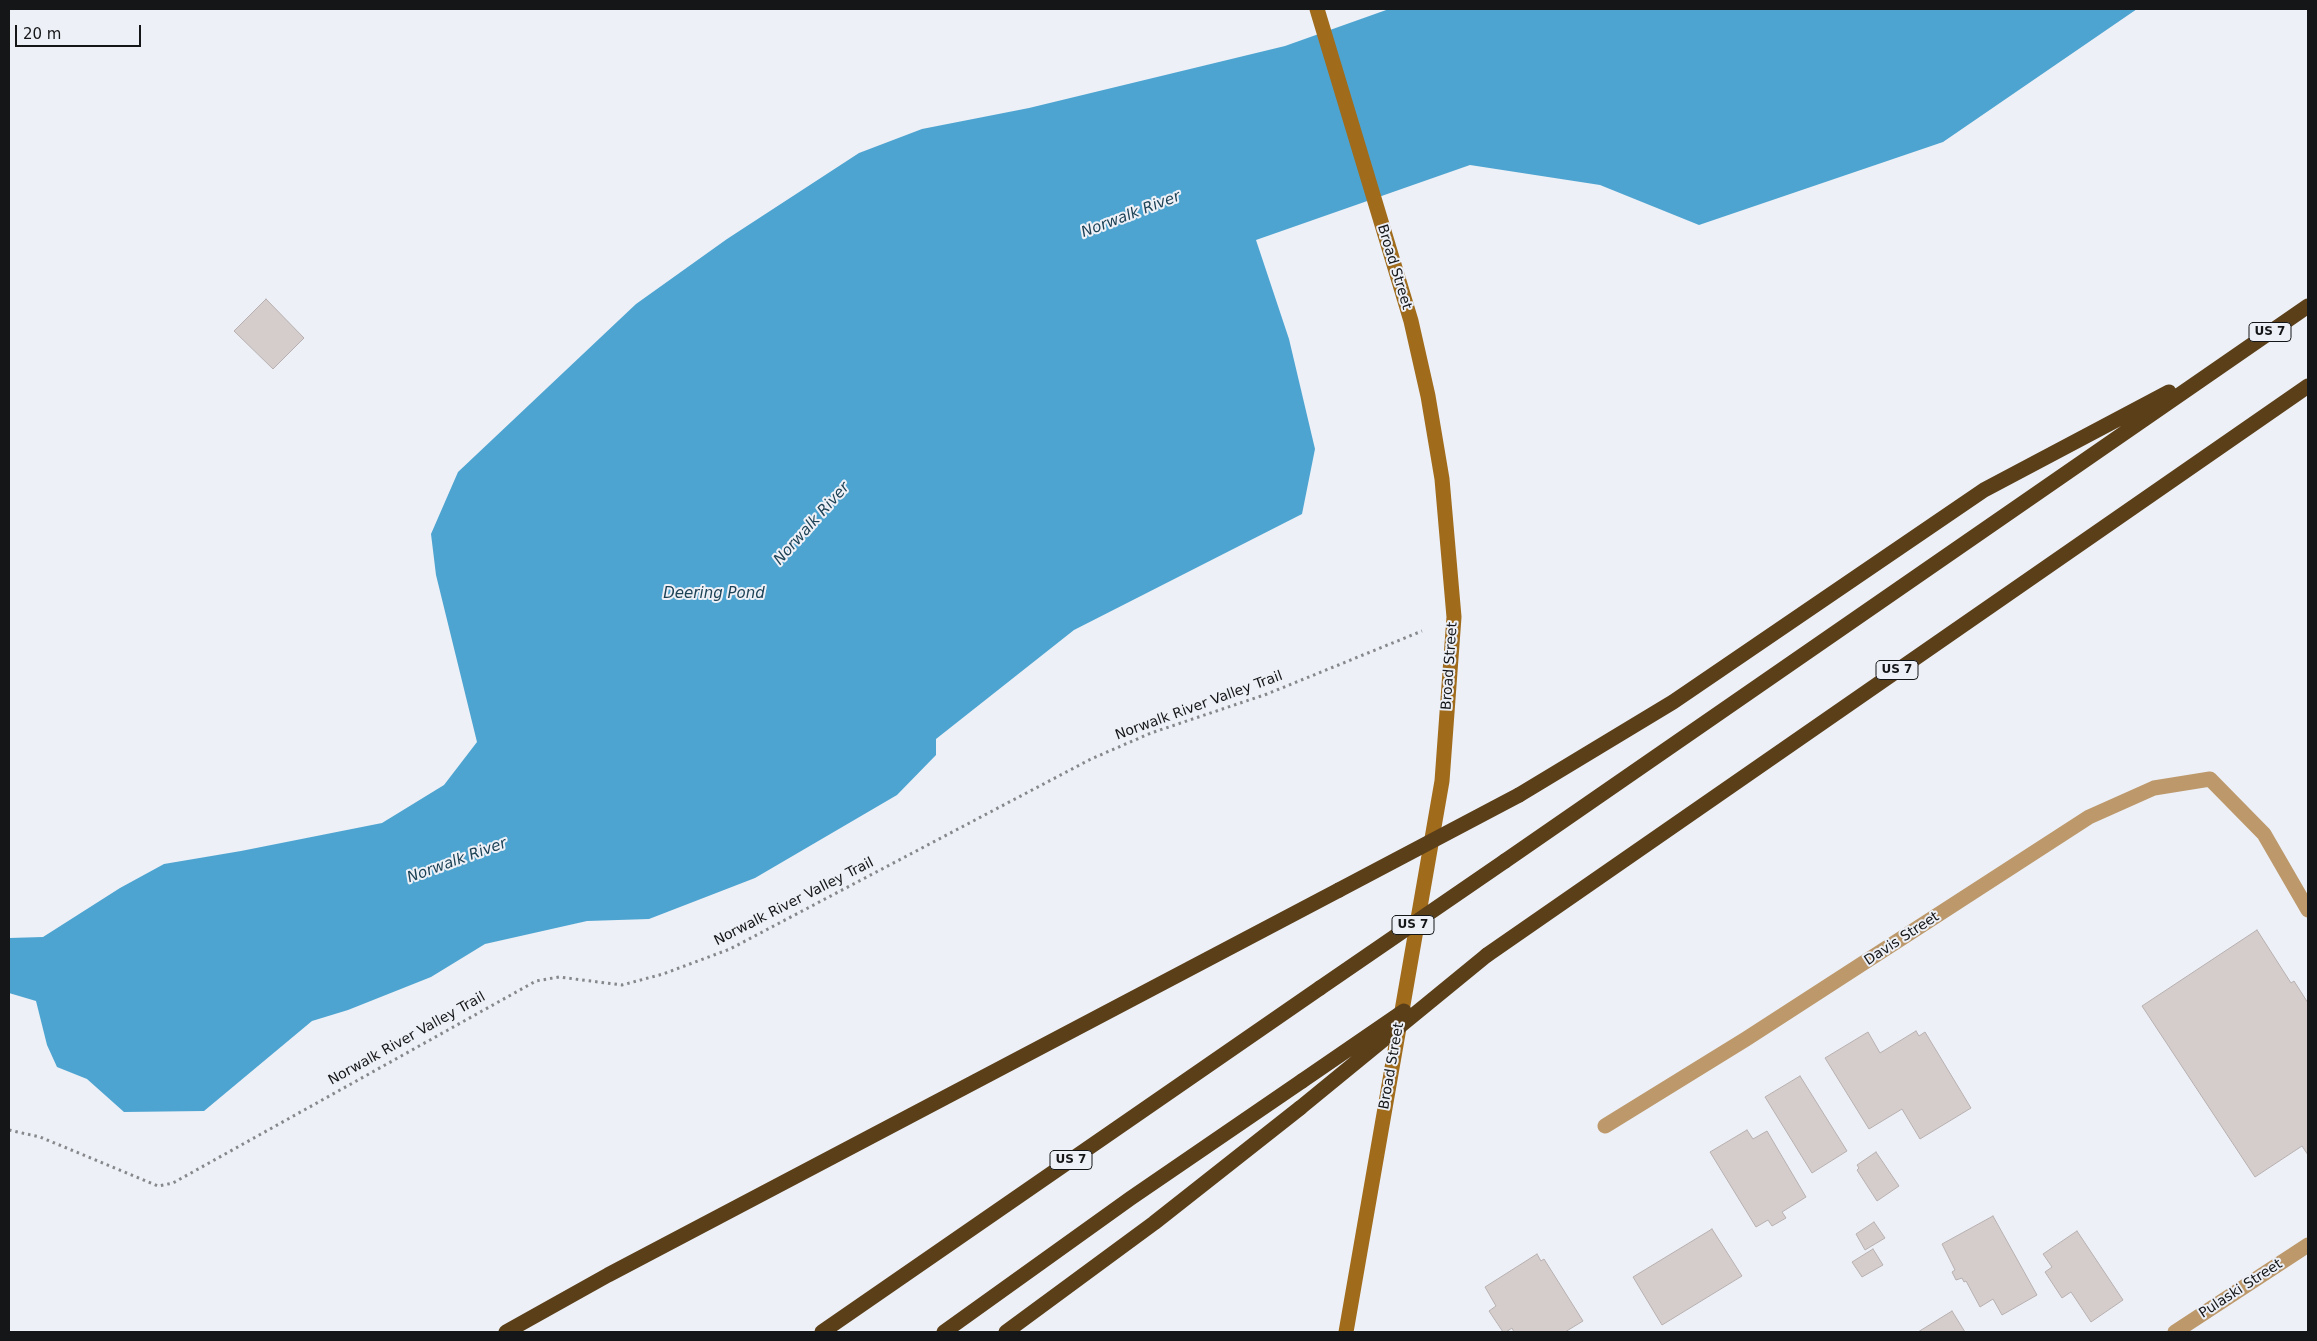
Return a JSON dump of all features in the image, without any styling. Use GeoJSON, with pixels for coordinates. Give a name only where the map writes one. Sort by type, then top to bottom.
{"type":"FeatureCollection","features":[{"type":"Feature","properties":{"kind":"highway","name":"US 7"},"geometry":{"type":"LineString","coordinates":[[822,1332],[2308,306]]}},
{"type":"Feature","properties":{"kind":"highway"},"geometry":{"type":"LineString","coordinates":[[506,1332],[608,1274],[1519,796],[1673,702],[1984,490],[2232,358]]}},
{"type":"Feature","properties":{"kind":"highway","name":"US 7"},"geometry":{"type":"LineString","coordinates":[[944,1332],[1131,1198],[1487,955],[2308,386]]}},
{"type":"Feature","properties":{"kind":"highway"},"geometry":{"type":"LineString","coordinates":[[1006,1332],[1154,1223],[1300,1108],[1487,955]]}},
{"type":"Feature","properties":{"kind":"street","name":"Broad Street"},"geometry":{"type":"LineString","coordinates":[[1317,9],[1411,321],[1428,396],[1442,479],[1454,618],[1442,781],[1346,1332]]}},
{"type":"Feature","properties":{"kind":"street","name":"Davis Street"},"geometry":{"type":"LineString","coordinates":[[1605,1126],[1746,1039],[2089,818],[2154,788],[2210,778],[2264,834],[2308,910]]}},
{"type":"Feature","properties":{"kind":"street","name":"Pulaski Street"},"geometry":{"type":"LineString","coordinates":[[2175,1332],[2308,1245]]}},
{"type":"Feature","properties":{"kind":"path","name":"Norwalk River Valley Trail"},"geometry":{"type":"LineString","coordinates":[[9,1130],[40,1137],[158,1186],[173,1183],[536,981],[559,977],[622,985],[664,974],[730,949],[1091,759],[1151,733],[1267,694],[1454,618]]}},
{"type":"Feature","properties":{"kind":"water","name":"Deering Pond"},"geometry":{"type":"Polygon","coordinates":[[[1389,9],[2137,9],[1943,142],[1699,225],[1600,185],[1470,165],[1256,240],[1289,339],[1315,449],[1302,514],[1074,630],[936,739],[936,755],[897,795],[755,878],[649,919],[587,921],[485,944],[431,977],[348,1010],[312,1021],[204,1111],[124,1112],[87,1079],[57,1067],[47,1045],[36,1001],[9,993],[9,938],[43,937],[120,888],[164,864],[382,823],[444,785],[477,742],[436,575],[431,534],[458,472],[636,304],[727,239],[859,153],[922,129],[1029,108],[1285,46],[1389,9]]]}},
{"type":"Feature","properties":{"kind":"building"},"geometry":{"type":"Polygon","coordinates":[[[266,299],[304,338],[273,369],[234,331],[266,299]]]}},
{"type":"Feature","properties":{"kind":"building"},"geometry":{"type":"Polygon","coordinates":[[[2257,930],[2291,983],[2294,981],[2308,1003],[2308,1155],[2302,1146],[2255,1177],[2142,1006],[2257,930]]]}},
{"type":"Feature","properties":{"kind":"building"},"geometry":{"type":"Polygon","coordinates":[[[1916,1031],[1919,1036],[1925,1032],[1971,1108],[1920,1139],[1902,1109],[1869,1129],[1825,1058],[1868,1032],[1880,1053],[1916,1031]]]}},
{"type":"Feature","properties":{"kind":"building"},"geometry":{"type":"Polygon","coordinates":[[[1800,1076],[1847,1151],[1812,1173],[1765,1097],[1800,1076]]]}},
{"type":"Feature","properties":{"kind":"building"},"geometry":{"type":"Polygon","coordinates":[[[1747,1130],[1753,1139],[1767,1131],[1806,1197],[1782,1212],[1786,1218],[1772,1226],[1768,1220],[1756,1227],[1710,1152],[1747,1130]]]}},
{"type":"Feature","properties":{"kind":"building"},"geometry":{"type":"Polygon","coordinates":[[[1876,1152],[1899,1186],[1877,1201],[1857,1170],[1859,1168],[1857,1165],[1876,1152]]]}},
{"type":"Feature","properties":{"kind":"building"},"geometry":{"type":"Polygon","coordinates":[[[1993,1216],[2037,1295],[2002,1315],[1993,1299],[1980,1307],[1966,1281],[1964,1282],[1962,1278],[1956,1280],[1952,1272],[1955,1270],[1942,1244],[1993,1216]]]}},
{"type":"Feature","properties":{"kind":"building"},"geometry":{"type":"Polygon","coordinates":[[[1874,1222],[1885,1238],[1865,1250],[1856,1234],[1874,1222]]]}},
{"type":"Feature","properties":{"kind":"building"},"geometry":{"type":"Polygon","coordinates":[[[1712,1229],[1742,1276],[1662,1325],[1633,1277],[1712,1229]]]}},
{"type":"Feature","properties":{"kind":"building"},"geometry":{"type":"Polygon","coordinates":[[[2077,1231],[2123,1300],[2091,1322],[2071,1292],[2062,1298],[2045,1272],[2052,1267],[2043,1254],[2077,1231]]]}},
{"type":"Feature","properties":{"kind":"building"},"geometry":{"type":"Polygon","coordinates":[[[1873,1249],[1883,1265],[1862,1277],[1852,1262],[1873,1249]]]}},
{"type":"Feature","properties":{"kind":"building"},"geometry":{"type":"Polygon","coordinates":[[[1537,1254],[1541,1261],[1544,1259],[1583,1321],[1565,1332],[1514,1332],[1512,1328],[1503,1332],[1489,1311],[1496,1306],[1485,1287],[1537,1254]]]}},
{"type":"Feature","properties":{"kind":"building"},"geometry":{"type":"Polygon","coordinates":[[[1952,1311],[1965,1332],[1918,1332],[1952,1311]]]}},
{"type":"Feature","properties":{"kind":"water label","name":"Norwalk River"},"geometry":{"type":"Point","coordinates":[1131,215]}},
{"type":"Feature","properties":{"kind":"water label","name":"Norwalk River"},"geometry":{"type":"Point","coordinates":[812,524]}},
{"type":"Feature","properties":{"kind":"water label","name":"Norwalk River"},"geometry":{"type":"Point","coordinates":[457,861]}}]}
